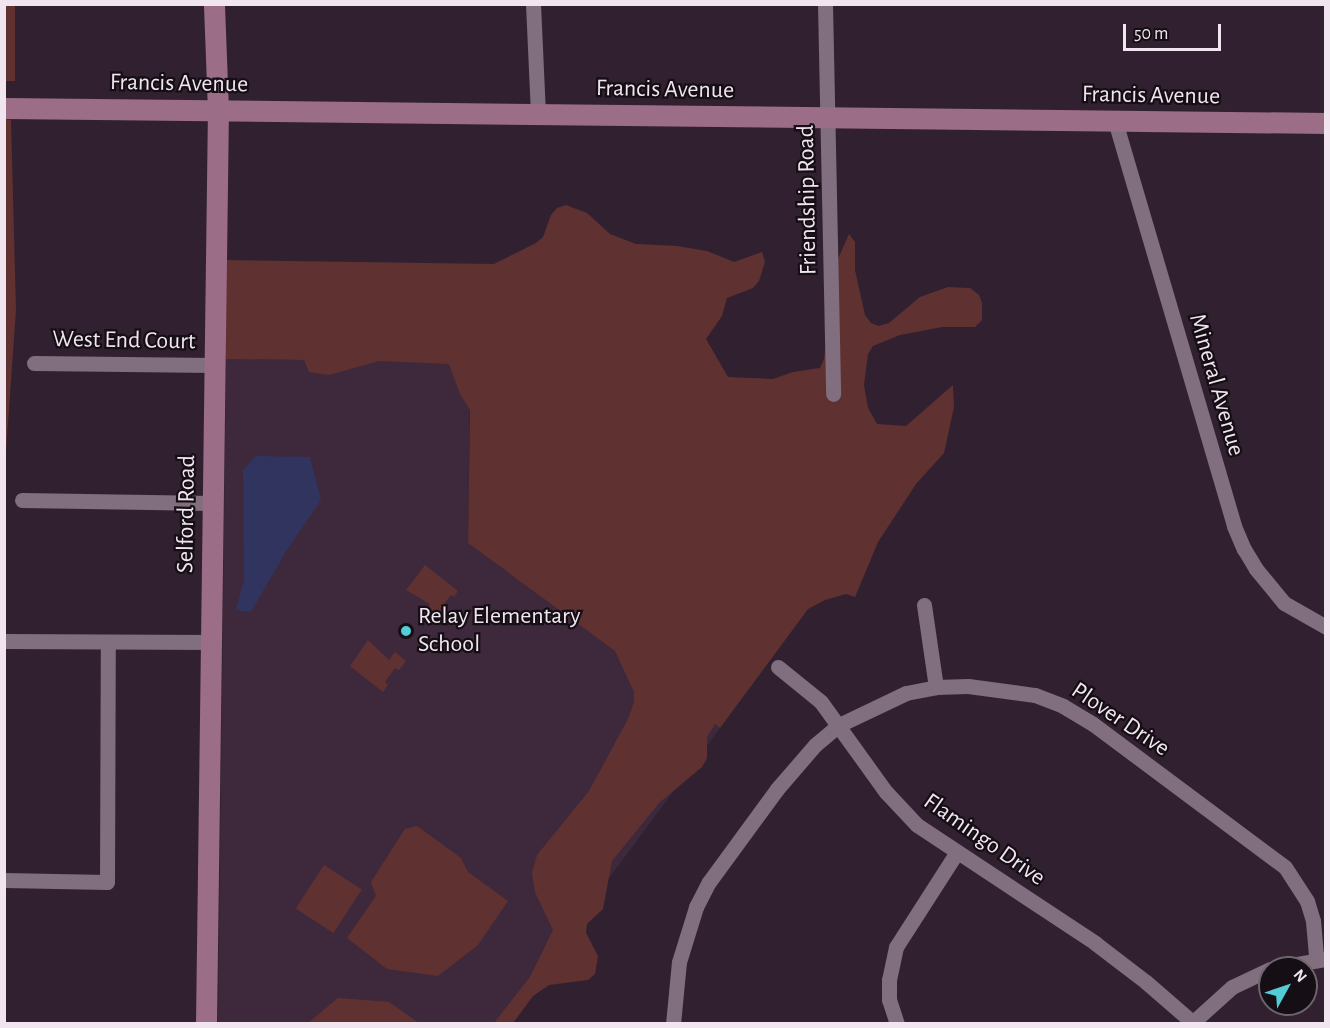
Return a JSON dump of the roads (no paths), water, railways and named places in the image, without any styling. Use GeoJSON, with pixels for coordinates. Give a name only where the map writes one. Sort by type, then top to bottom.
{"type":"FeatureCollection","features":[{"type":"Feature","properties":{"kind":"street","name":"Selford Road"},"geometry":{"type":"LineString","coordinates":[[206,1023],[218,110],[214,4]]}},
{"type":"Feature","properties":{"kind":"street"},"geometry":{"type":"LineString","coordinates":[[533,4],[538,114]]}},
{"type":"Feature","properties":{"kind":"street","name":"Friendship Road"},"geometry":{"type":"LineString","coordinates":[[825,4],[834,394]]}},
{"type":"Feature","properties":{"kind":"street","name":"Francis Avenue"},"geometry":{"type":"LineString","coordinates":[[4,108],[1326,123]]}},
{"type":"Feature","properties":{"kind":"street","name":"Mineral Avenue"},"geometry":{"type":"LineString","coordinates":[[1115,121],[1238,533],[1256,569],[1284,603],[1326,627]]}},
{"type":"Feature","properties":{"kind":"street","name":"West End Court"},"geometry":{"type":"LineString","coordinates":[[34,363],[214,365]]}},
{"type":"Feature","properties":{"kind":"street"},"geometry":{"type":"LineString","coordinates":[[22,500],[212,503]]}},
{"type":"Feature","properties":{"kind":"street"},"geometry":{"type":"LineString","coordinates":[[924,605],[936,687]]}},
{"type":"Feature","properties":{"kind":"street"},"geometry":{"type":"LineString","coordinates":[[4,641],[211,642]]}},
{"type":"Feature","properties":{"kind":"street"},"geometry":{"type":"LineString","coordinates":[[4,880],[107,882],[108,642]]}},
{"type":"Feature","properties":{"kind":"street","name":"Flamingo Drive"},"geometry":{"type":"LineString","coordinates":[[778,668],[811,692],[839,725],[900,809],[917,825],[1105,950],[1191,1023]]}},
{"type":"Feature","properties":{"kind":"street","name":"Plover Drive"},"geometry":{"type":"LineString","coordinates":[[673,1023],[679,962],[696,907],[709,882],[795,766],[839,725],[906,693],[936,687],[980,687],[1035,695],[1063,706],[1094,724],[1285,867],[1298,882],[1307,901],[1321,959]]}},
{"type":"Feature","properties":{"kind":"street"},"geometry":{"type":"LineString","coordinates":[[897,1023],[890,999],[889,980],[896,947],[904,930],[957,852]]}},
{"type":"Feature","properties":{"kind":"street"},"geometry":{"type":"LineString","coordinates":[[1191,1023],[1232,987],[1258,975]]}},
{"type":"Feature","properties":{"kind":"water"},"geometry":{"type":"Polygon","coordinates":[[[256,456],[310,457],[321,500],[285,553],[251,612],[236,610],[244,580],[243,470],[256,456]]]}},
{"type":"Feature","properties":{"kind":"place","name":"Relay Elementary School"},"geometry":{"type":"Point","coordinates":[406,631]}}]}
